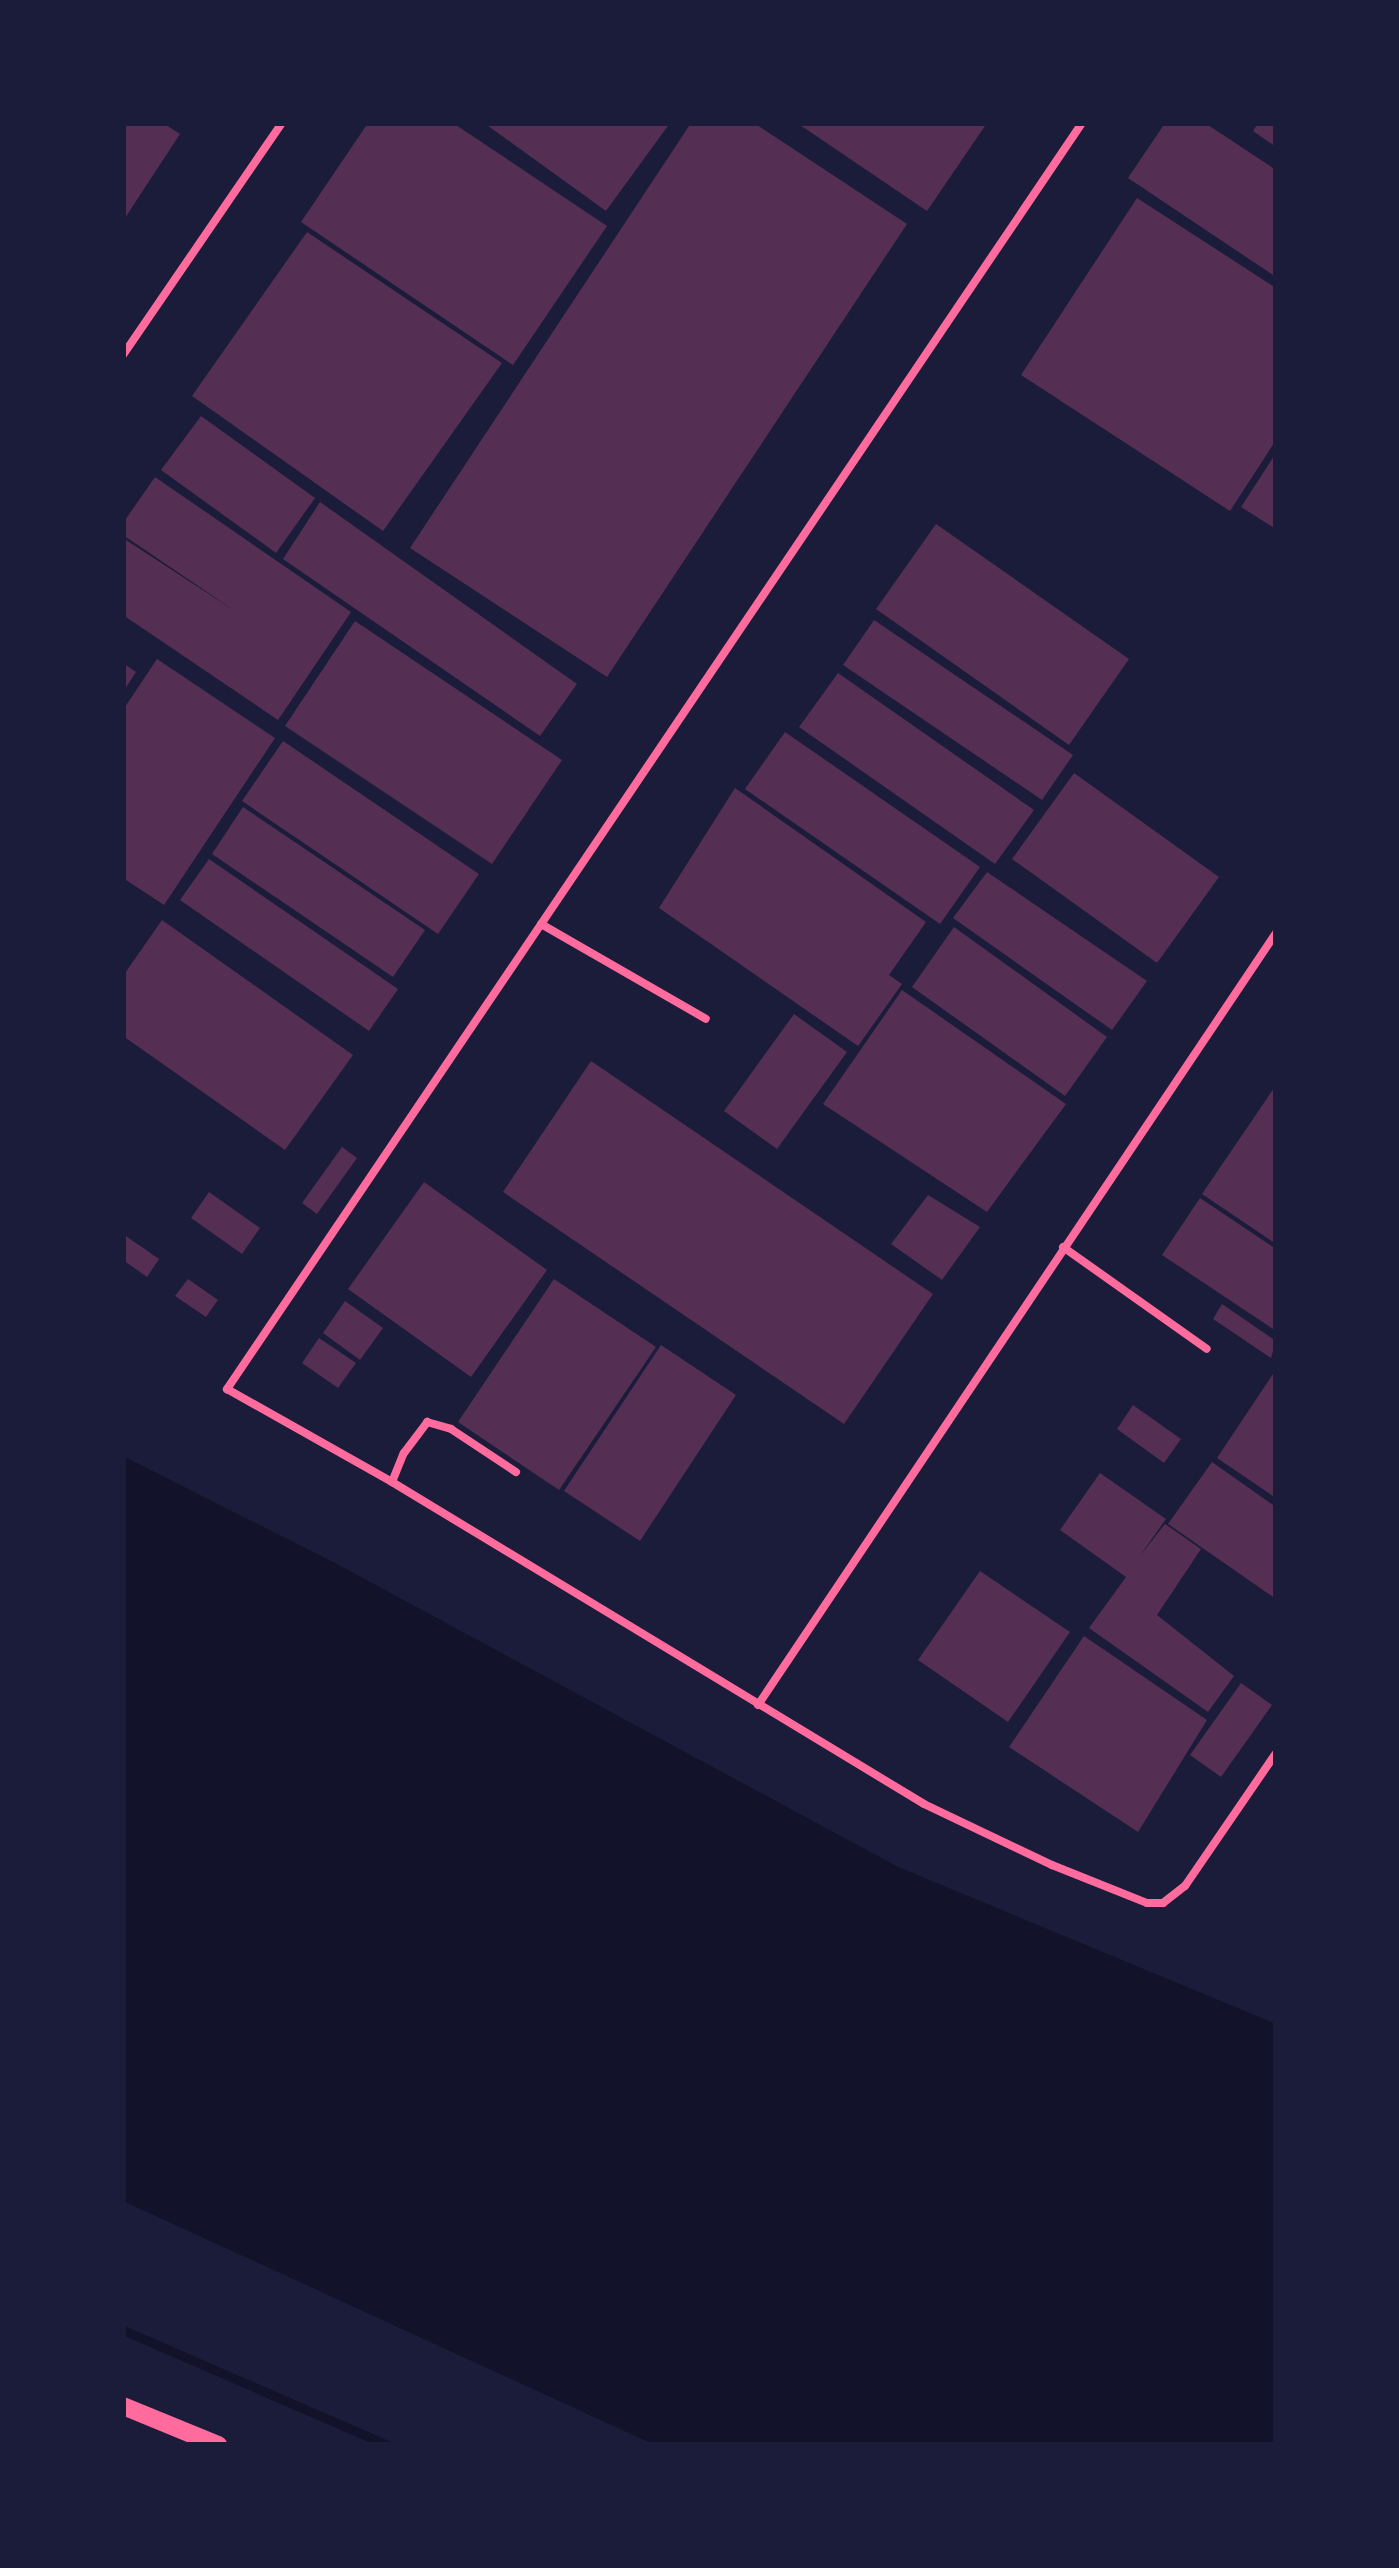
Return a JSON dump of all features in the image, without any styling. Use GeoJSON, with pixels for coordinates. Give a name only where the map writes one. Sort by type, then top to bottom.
{"type":"FeatureCollection","features":[{"type":"Feature","properties":{"kind":"street"},"geometry":{"type":"LineString","coordinates":[[123,2406],[218,2445]]}},
{"type":"Feature","properties":{"kind":"lane"},"geometry":{"type":"LineString","coordinates":[[123,355],[282,123]]}},
{"type":"Feature","properties":{"kind":"lane"},"geometry":{"type":"LineString","coordinates":[[1082,123],[226,1389],[392,1482],[924,1804],[1052,1865],[1148,1903],[1163,1903],[1184,1886],[1276,1753]]}},
{"type":"Feature","properties":{"kind":"lane"},"geometry":{"type":"LineString","coordinates":[[541,924],[706,1019]]}},
{"type":"Feature","properties":{"kind":"lane"},"geometry":{"type":"LineString","coordinates":[[758,1705],[1276,933]]}},
{"type":"Feature","properties":{"kind":"lane"},"geometry":{"type":"LineString","coordinates":[[1063,1247],[1207,1349]]}},
{"type":"Feature","properties":{"kind":"lane"},"geometry":{"type":"LineString","coordinates":[[392,1482],[404,1453],[427,1422],[451,1430],[516,1472]]}},
{"type":"Feature","properties":{"kind":"shaded area"},"geometry":{"type":"Polygon","coordinates":[[[123,1456],[335,1563],[898,1867],[1276,2024],[1276,2445],[655,2445],[123,2201],[123,1456]]]}},
{"type":"Feature","properties":{"kind":"building"},"geometry":{"type":"Polygon","coordinates":[[[123,123],[163,123],[180,134],[123,221],[123,123]]]}},
{"type":"Feature","properties":{"kind":"building"},"geometry":{"type":"Polygon","coordinates":[[[368,123],[453,123],[607,226],[513,365],[301,222],[368,123]]]}},
{"type":"Feature","properties":{"kind":"building"},"geometry":{"type":"Polygon","coordinates":[[[484,123],[670,123],[606,211],[484,123]]]}},
{"type":"Feature","properties":{"kind":"building"},"geometry":{"type":"Polygon","coordinates":[[[691,123],[754,123],[907,224],[607,677],[410,548],[691,123]]]}},
{"type":"Feature","properties":{"kind":"building"},"geometry":{"type":"Polygon","coordinates":[[[797,123],[987,123],[927,211],[797,123]]]}},
{"type":"Feature","properties":{"kind":"building"},"geometry":{"type":"Polygon","coordinates":[[[1165,123],[1205,123],[1276,170],[1276,277],[1128,178],[1165,123]]]}},
{"type":"Feature","properties":{"kind":"building"},"geometry":{"type":"Polygon","coordinates":[[[1258,123],[1276,123],[1276,147],[1253,131],[1258,123]]]}},
{"type":"Feature","properties":{"kind":"building"},"geometry":{"type":"Polygon","coordinates":[[[1137,198],[1276,288],[1276,440],[1230,511],[1021,375],[1137,198]]]}},
{"type":"Feature","properties":{"kind":"building"},"geometry":{"type":"Polygon","coordinates":[[[307,232],[502,363],[383,531],[192,396],[307,232]]]}},
{"type":"Feature","properties":{"kind":"building"},"geometry":{"type":"Polygon","coordinates":[[[201,416],[315,498],[276,553],[161,470],[201,416]]]}},
{"type":"Feature","properties":{"kind":"building"},"geometry":{"type":"Polygon","coordinates":[[[1276,453],[1276,529],[1241,507],[1276,453]]]}},
{"type":"Feature","properties":{"kind":"building"},"geometry":{"type":"Polygon","coordinates":[[[155,477],[351,612],[278,720],[123,615],[123,538],[238,613],[123,535],[123,523],[155,477]]]}},
{"type":"Feature","properties":{"kind":"building"},"geometry":{"type":"Polygon","coordinates":[[[320,502],[577,684],[540,736],[283,559],[320,502]]]}},
{"type":"Feature","properties":{"kind":"building"},"geometry":{"type":"Polygon","coordinates":[[[936,524],[1129,659],[1069,745],[876,609],[936,524]]]}},
{"type":"Feature","properties":{"kind":"building"},"geometry":{"type":"Polygon","coordinates":[[[874,620],[1073,755],[1042,800],[843,665],[874,620]]]}},
{"type":"Feature","properties":{"kind":"building"},"geometry":{"type":"Polygon","coordinates":[[[355,621],[562,760],[492,864],[285,726],[355,621]]]}},
{"type":"Feature","properties":{"kind":"building"},"geometry":{"type":"Polygon","coordinates":[[[157,659],[275,738],[164,905],[123,878],[123,710],[157,659]]]}},
{"type":"Feature","properties":{"kind":"building"},"geometry":{"type":"Polygon","coordinates":[[[123,663],[136,672],[123,692],[123,663]]]}},
{"type":"Feature","properties":{"kind":"building"},"geometry":{"type":"Polygon","coordinates":[[[838,673],[1034,810],[995,864],[799,727],[838,673]]]}},
{"type":"Feature","properties":{"kind":"building"},"geometry":{"type":"Polygon","coordinates":[[[785,732],[980,867],[940,924],[745,789],[785,732]]]}},
{"type":"Feature","properties":{"kind":"building"},"geometry":{"type":"Polygon","coordinates":[[[283,741],[479,874],[438,934],[242,801],[283,741]]]}},
{"type":"Feature","properties":{"kind":"building"},"geometry":{"type":"Polygon","coordinates":[[[1074,773],[1219,877],[1157,963],[1012,859],[1074,773]]]}},
{"type":"Feature","properties":{"kind":"building"},"geometry":{"type":"Polygon","coordinates":[[[735,788],[926,922],[889,975],[902,984],[858,1046],[659,908],[735,788]]]}},
{"type":"Feature","properties":{"kind":"building"},"geometry":{"type":"Polygon","coordinates":[[[243,807],[425,930],[393,977],[212,854],[243,807]]]}},
{"type":"Feature","properties":{"kind":"building"},"geometry":{"type":"Polygon","coordinates":[[[209,859],[398,989],[369,1031],[180,900],[209,859]]]}},
{"type":"Feature","properties":{"kind":"building"},"geometry":{"type":"Polygon","coordinates":[[[987,872],[1147,981],[1112,1030],[953,918],[987,872]]]}},
{"type":"Feature","properties":{"kind":"building"},"geometry":{"type":"Polygon","coordinates":[[[162,920],[353,1055],[285,1150],[123,1036],[123,976],[162,920]]]}},
{"type":"Feature","properties":{"kind":"building"},"geometry":{"type":"Polygon","coordinates":[[[954,927],[1107,1037],[1065,1096],[912,987],[954,927]]]}},
{"type":"Feature","properties":{"kind":"building"},"geometry":{"type":"Polygon","coordinates":[[[902,990],[1066,1104],[987,1212],[823,1104],[902,990]]]}},
{"type":"Feature","properties":{"kind":"building"},"geometry":{"type":"Polygon","coordinates":[[[794,1014],[847,1052],[777,1149],[724,1111],[794,1014]]]}},
{"type":"Feature","properties":{"kind":"building"},"geometry":{"type":"Polygon","coordinates":[[[591,1061],[933,1294],[844,1424],[503,1192],[591,1061]]]}},
{"type":"Feature","properties":{"kind":"building"},"geometry":{"type":"Polygon","coordinates":[[[1276,1085],[1276,1244],[1202,1194],[1276,1085]]]}},
{"type":"Feature","properties":{"kind":"building"},"geometry":{"type":"Polygon","coordinates":[[[342,1147],[357,1158],[317,1214],[302,1203],[342,1147]]]}},
{"type":"Feature","properties":{"kind":"building"},"geometry":{"type":"Polygon","coordinates":[[[424,1182],[547,1270],[471,1377],[348,1289],[424,1182]]]}},
{"type":"Feature","properties":{"kind":"building"},"geometry":{"type":"Polygon","coordinates":[[[209,1192],[260,1228],[242,1254],[191,1218],[209,1192]]]}},
{"type":"Feature","properties":{"kind":"building"},"geometry":{"type":"Polygon","coordinates":[[[928,1195],[980,1227],[942,1280],[891,1244],[928,1195]]]}},
{"type":"Feature","properties":{"kind":"building"},"geometry":{"type":"Polygon","coordinates":[[[1200,1198],[1276,1249],[1276,1331],[1162,1255],[1200,1198]]]}},
{"type":"Feature","properties":{"kind":"building"},"geometry":{"type":"Polygon","coordinates":[[[123,1234],[159,1259],[147,1277],[123,1260],[123,1234]]]}},
{"type":"Feature","properties":{"kind":"building"},"geometry":{"type":"Polygon","coordinates":[[[188,1279],[218,1300],[206,1317],[175,1296],[188,1279]]]}},
{"type":"Feature","properties":{"kind":"building"},"geometry":{"type":"Polygon","coordinates":[[[554,1279],[656,1347],[559,1490],[458,1422],[554,1279]]]}},
{"type":"Feature","properties":{"kind":"building"},"geometry":{"type":"Polygon","coordinates":[[[345,1301],[383,1328],[360,1360],[323,1333],[345,1301]]]}},
{"type":"Feature","properties":{"kind":"building"},"geometry":{"type":"Polygon","coordinates":[[[1222,1304],[1276,1341],[1271,1358],[1213,1319],[1222,1304]]]}},
{"type":"Feature","properties":{"kind":"building"},"geometry":{"type":"Polygon","coordinates":[[[319,1338],[356,1363],[338,1388],[302,1363],[319,1338]]]}},
{"type":"Feature","properties":{"kind":"building"},"geometry":{"type":"Polygon","coordinates":[[[661,1345],[736,1395],[640,1541],[564,1491],[661,1345]]]}},
{"type":"Feature","properties":{"kind":"building"},"geometry":{"type":"Polygon","coordinates":[[[1273,1374],[1276,1376],[1276,1498],[1217,1458],[1273,1374]]]}},
{"type":"Feature","properties":{"kind":"building"},"geometry":{"type":"Polygon","coordinates":[[[1133,1405],[1181,1439],[1164,1463],[1117,1429],[1133,1405]]]}},
{"type":"Feature","properties":{"kind":"building"},"geometry":{"type":"Polygon","coordinates":[[[1212,1462],[1276,1507],[1276,1599],[1168,1524],[1212,1462]]]}},
{"type":"Feature","properties":{"kind":"building"},"geometry":{"type":"Polygon","coordinates":[[[1100,1473],[1166,1519],[1139,1557],[1165,1524],[1201,1549],[1157,1615],[1234,1676],[1208,1712],[1089,1628],[1126,1577],[1060,1530],[1100,1473]]]}},
{"type":"Feature","properties":{"kind":"building"},"geometry":{"type":"Polygon","coordinates":[[[980,1571],[1070,1632],[1008,1722],[918,1660],[980,1571]]]}},
{"type":"Feature","properties":{"kind":"building"},"geometry":{"type":"Polygon","coordinates":[[[1084,1636],[1207,1720],[1138,1832],[1009,1747],[1084,1636]]]}},
{"type":"Feature","properties":{"kind":"building"},"geometry":{"type":"Polygon","coordinates":[[[1241,1683],[1272,1705],[1221,1777],[1190,1755],[1241,1683]]]}},
{"type":"Feature","properties":{"kind":"waterway"},"geometry":{"type":"LineString","coordinates":[[123,2330],[387,2445]]}}]}
